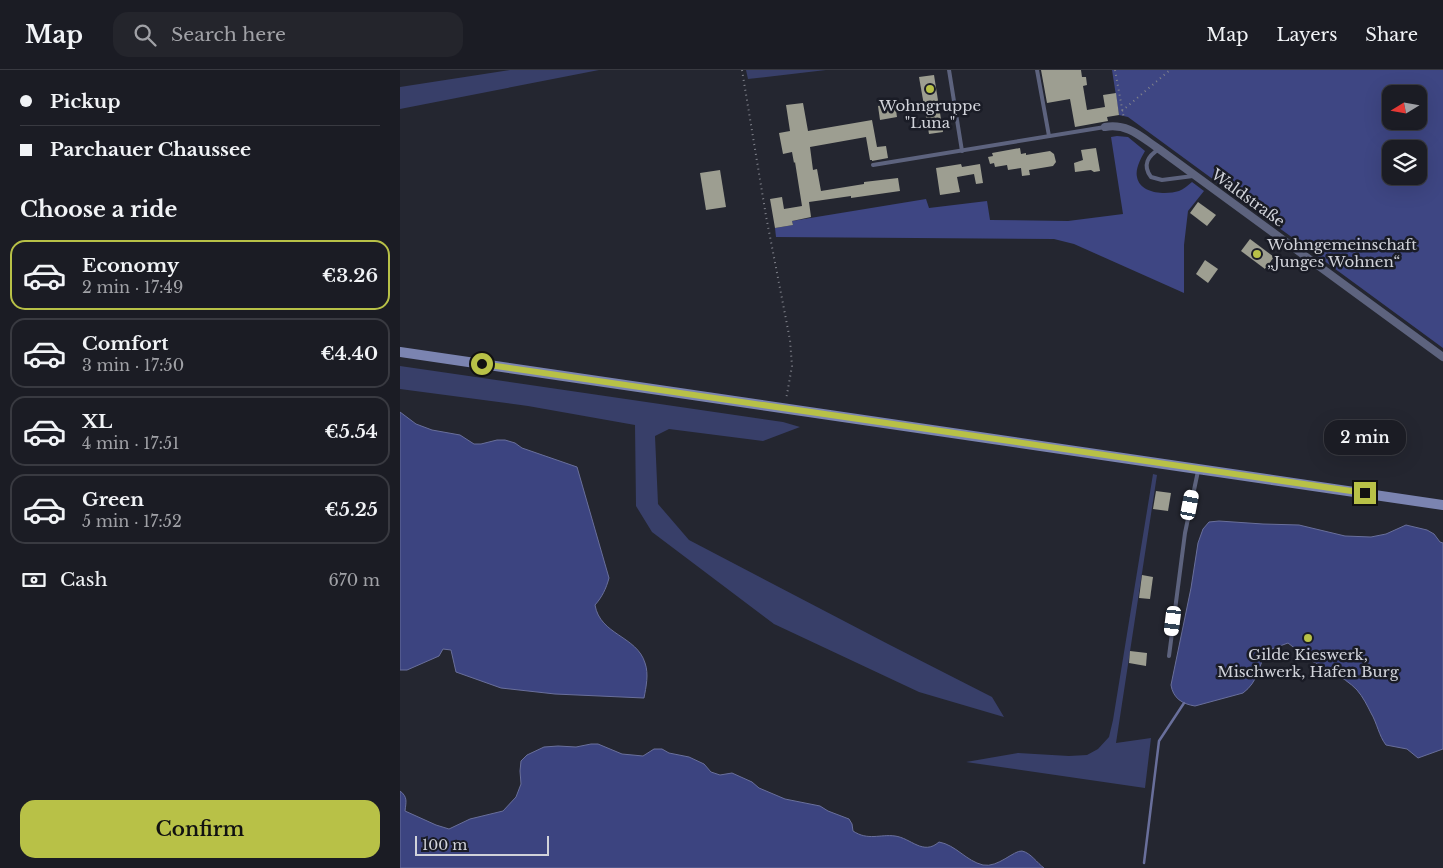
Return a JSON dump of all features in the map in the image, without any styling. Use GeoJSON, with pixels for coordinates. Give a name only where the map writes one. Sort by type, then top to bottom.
{"type":"FeatureCollection","features":[{"type":"Feature","properties":{"kind":"street"},"geometry":{"type":"LineString","coordinates":[[1105,127],[1125,127]]}},
{"type":"Feature","properties":{"kind":"street","name":"Waldstraße"},"geometry":{"type":"LineString","coordinates":[[1125,127],[1195,175],[1443,357]]}},
{"type":"Feature","properties":{"kind":"street"},"geometry":{"type":"LineString","coordinates":[[400,352],[1443,505]]}},
{"type":"Feature","properties":{"kind":"lane"},"geometry":{"type":"LineString","coordinates":[[949,70],[962,151]]}},
{"type":"Feature","properties":{"kind":"lane"},"geometry":{"type":"LineString","coordinates":[[1037,70],[1048,136]]}},
{"type":"Feature","properties":{"kind":"lane"},"geometry":{"type":"LineString","coordinates":[[872,165],[1105,127]]}},
{"type":"Feature","properties":{"kind":"lane"},"geometry":{"type":"LineString","coordinates":[[1159,149],[1153,152],[1146,163],[1146,169],[1150,177],[1162,180],[1195,175]]}},
{"type":"Feature","properties":{"kind":"lane"},"geometry":{"type":"LineString","coordinates":[[1169,656],[1185,533],[1198,469]]}},
{"type":"Feature","properties":{"kind":"path"},"geometry":{"type":"LineString","coordinates":[[742,70],[766,216],[790,340],[792,366],[784,408]]}},
{"type":"Feature","properties":{"kind":"path"},"geometry":{"type":"LineString","coordinates":[[1116,70],[1125,127]]}},
{"type":"Feature","properties":{"kind":"path"},"geometry":{"type":"LineString","coordinates":[[1122,111],[1170,70]]}},
{"type":"Feature","properties":{"kind":"shaded area"},"geometry":{"type":"Polygon","coordinates":[[[510,70],[599,70],[400,109],[400,87],[510,70]]]}},
{"type":"Feature","properties":{"kind":"shaded area"},"geometry":{"type":"Polygon","coordinates":[[[746,70],[826,70],[748,79],[746,70]]]}},
{"type":"Feature","properties":{"kind":"shaded area"},"geometry":{"type":"Polygon","coordinates":[[[1112,70],[1443,70],[1443,348],[1128,117],[1119,115],[1112,70]]]}},
{"type":"Feature","properties":{"kind":"shaded area"},"geometry":{"type":"Polygon","coordinates":[[[1111,137],[1128,137],[1145,151],[1137,171],[1139,183],[1143,187],[1154,192],[1167,193],[1179,191],[1192,182],[1204,191],[1188,211],[1184,245],[1184,293],[1074,244],[1054,239],[776,237],[775,228],[793,225],[792,221],[926,199],[929,208],[987,201],[990,220],[1068,221],[1123,214],[1111,137]]]}},
{"type":"Feature","properties":{"kind":"shaded area"},"geometry":{"type":"Polygon","coordinates":[[[400,366],[783,422],[800,427],[763,441],[669,429],[655,436],[658,504],[689,540],[992,697],[1004,717],[919,692],[774,624],[652,532],[636,506],[635,425],[528,406],[400,389],[400,366]]]}},
{"type":"Feature","properties":{"kind":"shaded area"},"geometry":{"type":"Polygon","coordinates":[[[400,412],[416,424],[432,430],[460,435],[474,444],[505,440],[515,443],[522,448],[577,467],[609,578],[604,593],[595,605],[598,615],[604,623],[635,647],[641,654],[647,672],[644,698],[555,694],[501,688],[456,672],[451,650],[443,649],[439,656],[407,670],[400,670],[400,412]]]}},
{"type":"Feature","properties":{"kind":"shaded area"},"geometry":{"type":"Polygon","coordinates":[[[1153,474],[1157,475],[1116,743],[1151,738],[1145,788],[966,762],[1018,753],[1069,756],[1087,755],[1098,749],[1109,737],[1153,474]]]}},
{"type":"Feature","properties":{"kind":"shaded area"},"geometry":{"type":"Polygon","coordinates":[[[1209,522],[1299,525],[1345,536],[1371,537],[1386,534],[1406,525],[1427,530],[1443,543],[1443,749],[1418,758],[1407,749],[1386,745],[1368,707],[1357,690],[1338,675],[1301,656],[1288,643],[1266,651],[1255,679],[1243,693],[1195,706],[1186,704],[1176,697],[1171,685],[1191,588],[1198,543],[1203,529],[1209,522]]]}},
{"type":"Feature","properties":{"kind":"shaded area"},"geometry":{"type":"Polygon","coordinates":[[[598,744],[622,754],[643,756],[654,749],[662,749],[669,753],[689,757],[704,764],[711,772],[720,775],[732,773],[752,782],[759,788],[785,799],[820,806],[849,819],[853,831],[864,836],[901,837],[922,847],[933,846],[939,842],[951,846],[971,860],[983,865],[1000,862],[1022,851],[1031,856],[1044,868],[400,868],[400,791],[403,793],[406,802],[405,811],[449,829],[470,819],[503,811],[516,797],[521,784],[521,761],[527,755],[544,747],[576,747],[598,744]]]}},
{"type":"Feature","properties":{"kind":"building"},"geometry":{"type":"Polygon","coordinates":[[[1041,70],[1081,70],[1082,77],[1086,77],[1087,85],[1083,86],[1087,110],[1105,107],[1103,95],[1116,93],[1119,115],[1107,117],[1108,121],[1075,127],[1070,99],[1047,103],[1041,70]]]}},
{"type":"Feature","properties":{"kind":"building"},"geometry":{"type":"Polygon","coordinates":[[[934,75],[943,132],[929,134],[919,77],[934,75]]]}},
{"type":"Feature","properties":{"kind":"building"},"geometry":{"type":"Polygon","coordinates":[[[803,103],[808,131],[872,120],[877,147],[886,146],[888,158],[872,161],[870,160],[866,137],[810,147],[813,170],[817,169],[821,191],[864,184],[864,182],[898,178],[900,191],[809,202],[811,217],[792,221],[793,225],[775,228],[770,199],[782,197],[784,209],[802,206],[792,152],[783,154],[779,133],[790,131],[786,105],[803,103]]]}},
{"type":"Feature","properties":{"kind":"building"},"geometry":{"type":"Polygon","coordinates":[[[895,103],[897,117],[880,120],[878,106],[895,103]]]}},
{"type":"Feature","properties":{"kind":"building"},"geometry":{"type":"Polygon","coordinates":[[[1020,148],[1021,154],[1026,153],[1026,155],[1050,151],[1054,154],[1056,162],[1053,166],[1029,170],[1030,175],[1022,176],[1021,168],[1008,170],[1007,165],[995,167],[994,163],[990,164],[988,157],[993,156],[992,153],[1020,148]]]}},
{"type":"Feature","properties":{"kind":"building"},"geometry":{"type":"Polygon","coordinates":[[[1096,148],[1100,171],[1075,172],[1074,163],[1083,160],[1081,150],[1096,148]]]}},
{"type":"Feature","properties":{"kind":"building"},"geometry":{"type":"Polygon","coordinates":[[[961,164],[962,167],[980,164],[983,183],[976,184],[974,174],[957,177],[960,192],[940,195],[936,168],[961,164]]]}},
{"type":"Feature","properties":{"kind":"building"},"geometry":{"type":"Polygon","coordinates":[[[720,170],[726,207],[706,210],[700,173],[720,170]]]}},
{"type":"Feature","properties":{"kind":"building"},"geometry":{"type":"Polygon","coordinates":[[[1198,202],[1216,215],[1207,226],[1190,213],[1198,202]]]}},
{"type":"Feature","properties":{"kind":"building","name":"Wohngemeinschaft „Junges Wohnen“"},"geometry":{"type":"Polygon","coordinates":[[[1250,239],[1274,257],[1265,269],[1241,251],[1250,239]]]}},
{"type":"Feature","properties":{"kind":"building"},"geometry":{"type":"Polygon","coordinates":[[[1205,260],[1218,269],[1208,283],[1196,274],[1205,260]]]}},
{"type":"Feature","properties":{"kind":"building"},"geometry":{"type":"Polygon","coordinates":[[[1156,491],[1171,493],[1168,511],[1153,509],[1156,491]]]}},
{"type":"Feature","properties":{"kind":"building"},"geometry":{"type":"Polygon","coordinates":[[[1142,575],[1153,577],[1150,599],[1139,598],[1142,575]]]}},
{"type":"Feature","properties":{"kind":"building"},"geometry":{"type":"Polygon","coordinates":[[[1130,651],[1147,653],[1146,666],[1129,663],[1130,651]]]}},
{"type":"Feature","properties":{"kind":"waterway"},"geometry":{"type":"LineString","coordinates":[[1144,863],[1159,741],[1184,703]]}},
{"type":"Feature","properties":{"kind":"place","name":"Wohngruppe \"Luna\""},"geometry":{"type":"Point","coordinates":[930,89]}},
{"type":"Feature","properties":{"kind":"place","name":"Wohngemeinschaft „Junges Wohnen“"},"geometry":{"type":"Point","coordinates":[1257,254]}},
{"type":"Feature","properties":{"kind":"place","name":"Gilde Kieswerk, Mischwerk, Hafen Burg"},"geometry":{"type":"Point","coordinates":[1308,638]}},
{"type":"Feature","properties":{"kind":"route"},"geometry":{"type":"LineString","coordinates":[[482,364],[1365,493]]}}]}
